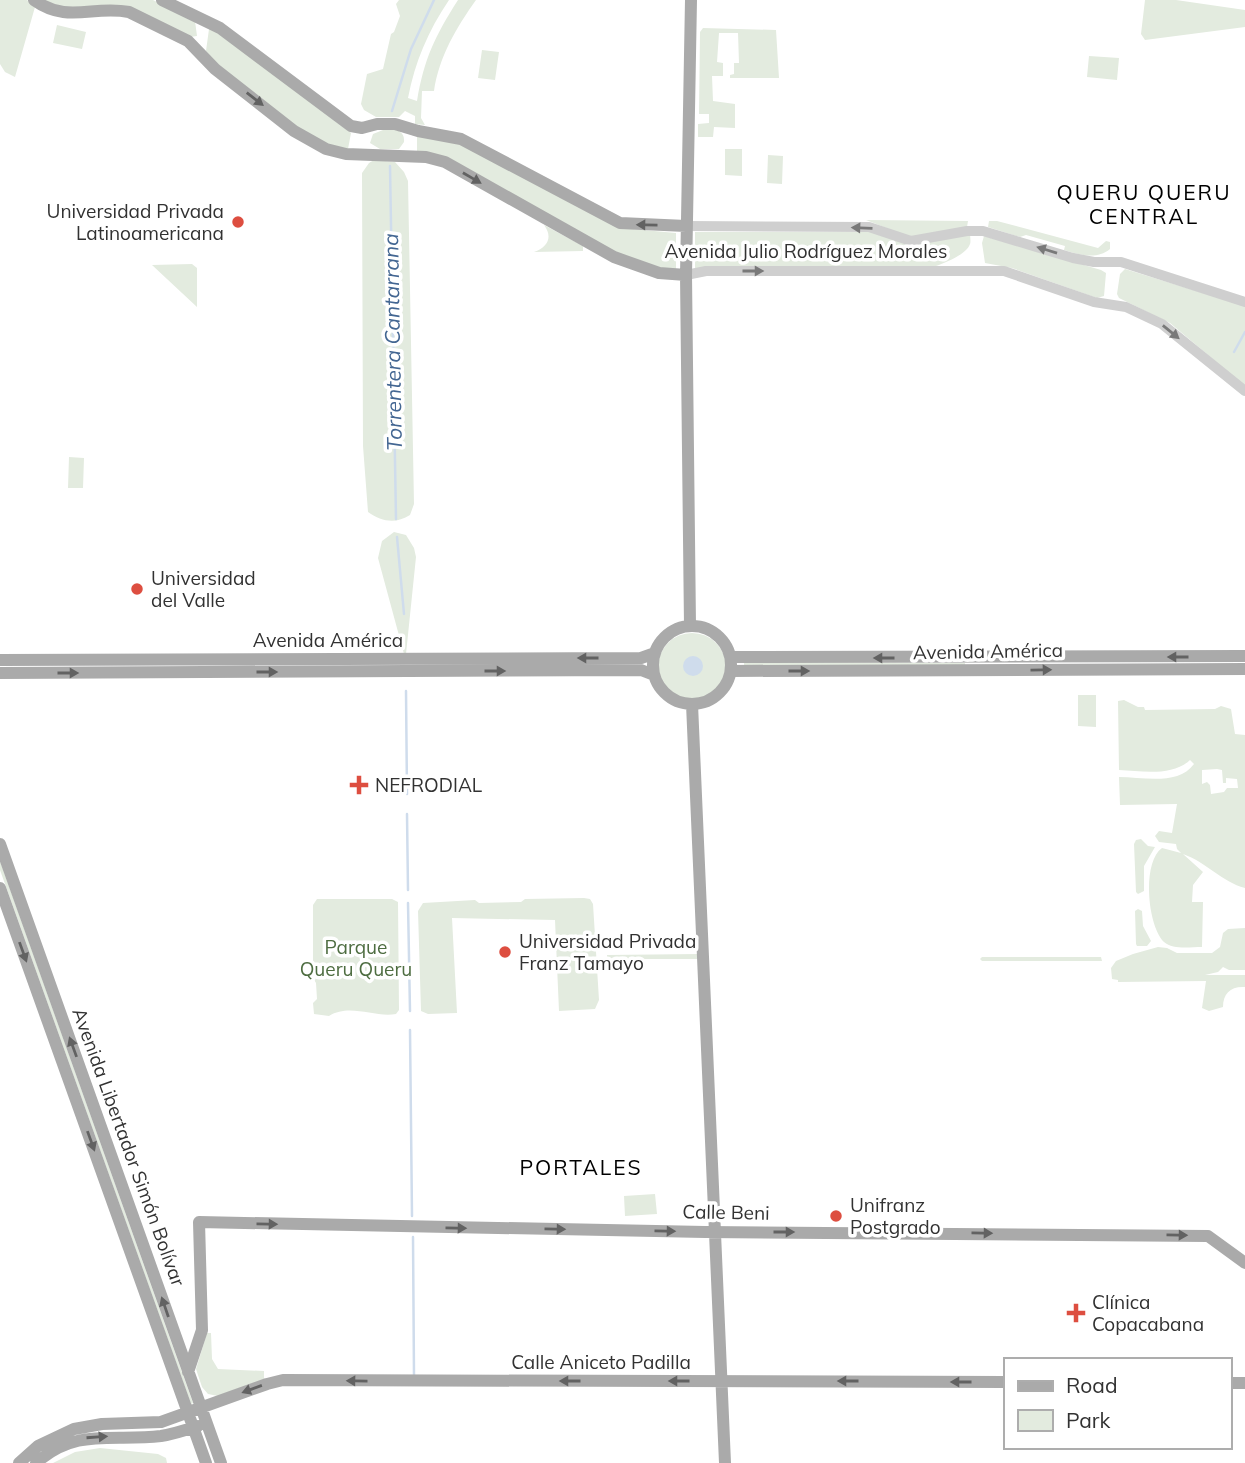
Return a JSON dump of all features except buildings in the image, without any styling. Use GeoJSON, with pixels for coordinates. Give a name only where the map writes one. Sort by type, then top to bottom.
{"type":"FeatureCollection","features":[{"type":"Feature","properties":{"kind":"main road","name":"Avenida Julio Rodríguez Morales"},"geometry":{"type":"LineString","coordinates":[[34,0],[61,13],[119,10],[129,12],[188,41],[215,69],[294,131],[326,149],[346,154],[426,157],[444,162],[614,257],[659,273],[686,275]]}},
{"type":"Feature","properties":{"kind":"main road","name":"Avenida Julio Rodríguez Morales"},"geometry":{"type":"LineString","coordinates":[[162,0],[220,28],[351,126],[362,128],[377,124],[395,124],[461,139],[609,219],[632,225],[686,226]]}},
{"type":"Feature","properties":{"kind":"main road"},"geometry":{"type":"LineString","coordinates":[[690,626],[686,226],[691,0]]}},
{"type":"Feature","properties":{"kind":"main road"},"geometry":{"type":"LineString","coordinates":[[690,626],[713,632],[724,643],[731,657],[731,671],[723,686],[714,696],[701,703],[692,704],[669,696],[657,683],[654,674],[655,653],[668,635],[690,626]]}},
{"type":"Feature","properties":{"kind":"main road","name":"Avenida América"},"geometry":{"type":"LineString","coordinates":[[0,660],[641,658],[655,653]]}},
{"type":"Feature","properties":{"kind":"main road","name":"Avenida América"},"geometry":{"type":"LineString","coordinates":[[731,657],[1245,656]]}},
{"type":"Feature","properties":{"kind":"main road","name":"Avenida América"},"geometry":{"type":"LineString","coordinates":[[731,671],[1245,669]]}},
{"type":"Feature","properties":{"kind":"main road","name":"Avenida América"},"geometry":{"type":"LineString","coordinates":[[0,673],[641,670],[654,674]]}},
{"type":"Feature","properties":{"kind":"main road"},"geometry":{"type":"LineString","coordinates":[[692,704],[725,1463]]}},
{"type":"Feature","properties":{"kind":"main road","name":"Avenida Libertador Simón Bolívar"},"geometry":{"type":"LineString","coordinates":[[0,844],[221,1463]]}},
{"type":"Feature","properties":{"kind":"main road","name":"Avenida Libertador Simón Bolívar"},"geometry":{"type":"LineString","coordinates":[[0,888],[206,1463]]}},
{"type":"Feature","properties":{"kind":"main road","name":"Calle Beni"},"geometry":{"type":"LineString","coordinates":[[188,1372],[202,1330],[199,1222],[1208,1236],[1245,1263]]}},
{"type":"Feature","properties":{"kind":"main road","name":"Calle Aniceto Padilla"},"geometry":{"type":"LineString","coordinates":[[19,1463],[38,1446],[74,1429],[102,1424],[155,1423],[283,1380],[1004,1382]]}},
{"type":"Feature","properties":{"kind":"main road"},"geometry":{"type":"LineString","coordinates":[[36,1463],[48,1452],[74,1440],[161,1436],[207,1423]]}},
{"type":"Feature","properties":{"kind":"street","name":"Avenida Julio Rodríguez Morales"},"geometry":{"type":"LineString","coordinates":[[686,226],[869,227],[911,241],[967,231],[983,231],[1073,258],[1094,262],[1114,261],[1245,302]]}},
{"type":"Feature","properties":{"kind":"street","name":"Avenida Julio Rodríguez Morales"},"geometry":{"type":"LineString","coordinates":[[686,275],[718,271],[1004,271],[1094,302],[1118,305],[1149,317],[1162,324],[1245,391]]}},
{"type":"Feature","properties":{"kind":"green space"},"geometry":{"type":"Polygon","coordinates":[[[0,0],[27,0],[35,7],[15,77],[5,72],[0,64],[0,0]]]}},
{"type":"Feature","properties":{"kind":"green space"},"geometry":{"type":"Polygon","coordinates":[[[42,0],[153,0],[195,21],[197,36],[190,37],[144,15],[69,9],[42,0]]]}},
{"type":"Feature","properties":{"kind":"green space"},"geometry":{"type":"Polygon","coordinates":[[[399,0],[449,0],[423,47],[414,72],[408,98],[417,101],[427,60],[450,13],[458,0],[476,0],[449,43],[434,91],[422,91],[421,118],[425,125],[415,124],[415,116],[405,111],[399,117],[376,117],[364,110],[361,104],[367,74],[383,69],[391,34],[400,16],[396,4],[399,0]]]}},
{"type":"Feature","properties":{"kind":"green space"},"geometry":{"type":"Polygon","coordinates":[[[1145,0],[1176,0],[1245,10],[1245,27],[1145,40],[1141,34],[1145,0]]]}},
{"type":"Feature","properties":{"kind":"green space"},"geometry":{"type":"Polygon","coordinates":[[[57,25],[86,32],[82,49],[53,43],[57,25]]]}},
{"type":"Feature","properties":{"kind":"green space"},"geometry":{"type":"Polygon","coordinates":[[[703,28],[776,30],[779,78],[730,78],[730,75],[734,74],[734,63],[739,63],[738,33],[719,33],[717,62],[723,63],[723,76],[712,76],[713,101],[735,104],[735,128],[714,127],[713,137],[698,137],[698,124],[709,123],[709,114],[699,114],[700,32],[703,28]]]}},
{"type":"Feature","properties":{"kind":"green space"},"geometry":{"type":"Polygon","coordinates":[[[209,29],[214,29],[351,133],[348,149],[334,147],[299,128],[215,62],[206,51],[209,29]]]}},
{"type":"Feature","properties":{"kind":"green space"},"geometry":{"type":"Polygon","coordinates":[[[482,50],[499,52],[495,80],[478,78],[482,50]]]}},
{"type":"Feature","properties":{"kind":"green space"},"geometry":{"type":"Polygon","coordinates":[[[1089,56],[1119,58],[1117,80],[1087,77],[1089,56]]]}},
{"type":"Feature","properties":{"kind":"green space"},"geometry":{"type":"Polygon","coordinates":[[[388,128],[402,133],[404,142],[399,149],[380,149],[370,143],[373,134],[388,128]]]}},
{"type":"Feature","properties":{"kind":"green space"},"geometry":{"type":"Polygon","coordinates":[[[417,134],[462,144],[621,228],[676,233],[676,270],[666,270],[615,253],[417,151],[417,134]]]}},
{"type":"Feature","properties":{"kind":"green space"},"geometry":{"type":"Polygon","coordinates":[[[725,149],[742,149],[742,176],[725,175],[725,149]]]}},
{"type":"Feature","properties":{"kind":"green space"},"geometry":{"type":"Polygon","coordinates":[[[768,155],[783,156],[782,184],[767,183],[768,155]]]}},
{"type":"Feature","properties":{"kind":"green space"},"geometry":{"type":"Polygon","coordinates":[[[374,160],[395,162],[408,181],[414,504],[410,515],[394,521],[378,518],[368,512],[363,446],[362,173],[374,160]]]}},
{"type":"Feature","properties":{"kind":"green space"},"geometry":{"type":"Polygon","coordinates":[[[866,220],[968,221],[967,227],[923,236],[907,236],[866,220]]]}},
{"type":"Feature","properties":{"kind":"green space"},"geometry":{"type":"Polygon","coordinates":[[[989,221],[1098,248],[1106,241],[1110,242],[1110,249],[1088,256],[1076,254],[1064,250],[1065,246],[988,227],[989,221]]]}},
{"type":"Feature","properties":{"kind":"green space"},"geometry":{"type":"Polygon","coordinates":[[[544,225],[583,246],[583,251],[534,252],[548,241],[544,225]]]}},
{"type":"Feature","properties":{"kind":"green space"},"geometry":{"type":"Polygon","coordinates":[[[695,232],[872,232],[902,242],[970,233],[970,242],[960,255],[936,266],[695,268],[695,232]]]}},
{"type":"Feature","properties":{"kind":"green space"},"geometry":{"type":"Polygon","coordinates":[[[984,236],[1101,270],[1106,273],[1104,296],[1097,298],[1012,268],[985,263],[982,243],[984,236]]]}},
{"type":"Feature","properties":{"kind":"green space"},"geometry":{"type":"Polygon","coordinates":[[[192,264],[197,268],[197,307],[152,265],[192,264]]]}},
{"type":"Feature","properties":{"kind":"green space"},"geometry":{"type":"Polygon","coordinates":[[[1125,269],[1245,306],[1245,386],[1170,323],[1119,298],[1117,294],[1120,274],[1125,269]]]}},
{"type":"Feature","properties":{"kind":"green space"},"geometry":{"type":"Polygon","coordinates":[[[69,457],[84,458],[83,488],[68,488],[69,457]]]}},
{"type":"Feature","properties":{"kind":"green space"},"geometry":{"type":"Polygon","coordinates":[[[394,532],[406,535],[416,557],[406,654],[378,558],[382,541],[394,532]]]}},
{"type":"Feature","properties":{"kind":"green space"},"geometry":{"type":"Polygon","coordinates":[[[699,633],[720,648],[726,660],[724,680],[716,691],[699,701],[685,701],[668,691],[660,680],[658,660],[668,643],[679,635],[699,633]]]}},
{"type":"Feature","properties":{"kind":"green space"},"geometry":{"type":"Polygon","coordinates":[[[744,662],[965,663],[965,666],[744,666],[744,662]]]}},
{"type":"Feature","properties":{"kind":"green space"},"geometry":{"type":"Polygon","coordinates":[[[1078,695],[1096,695],[1096,727],[1078,726],[1078,695]]]}},
{"type":"Feature","properties":{"kind":"green space"},"geometry":{"type":"Polygon","coordinates":[[[1124,700],[1144,707],[1145,710],[1215,709],[1221,706],[1231,709],[1235,734],[1245,735],[1245,888],[1183,854],[1203,872],[1193,885],[1192,902],[1203,902],[1202,947],[1177,947],[1164,942],[1158,934],[1151,908],[1149,879],[1156,855],[1162,848],[1181,853],[1176,844],[1159,842],[1155,836],[1159,831],[1172,833],[1177,804],[1120,805],[1119,777],[1170,778],[1187,771],[1194,764],[1190,760],[1174,769],[1156,772],[1119,770],[1118,701],[1124,700]],[[1202,770],[1202,784],[1207,782],[1210,785],[1211,794],[1224,792],[1227,788],[1238,788],[1237,779],[1226,778],[1226,783],[1223,783],[1222,770],[1202,770]]]}},
{"type":"Feature","properties":{"kind":"green space"},"geometry":{"type":"Polygon","coordinates":[[[1141,839],[1148,846],[1155,847],[1144,866],[1144,891],[1138,894],[1134,844],[1141,839]]]}},
{"type":"Feature","properties":{"kind":"green space"},"geometry":{"type":"Polygon","coordinates":[[[0,861],[193,1403],[191,1404],[0,870],[0,861]]]}},
{"type":"Feature","properties":{"kind":"green space","name":"Parque Queru Queru"},"geometry":{"type":"Polygon","coordinates":[[[317,899],[392,899],[398,902],[399,1010],[396,1014],[345,1011],[329,1016],[314,1014],[313,1003],[317,999],[313,978],[313,905],[317,899]]]}},
{"type":"Feature","properties":{"kind":"green space","name":"Parque Queru Queru"},"geometry":{"type":"Polygon","coordinates":[[[590,899],[593,904],[599,1000],[595,1009],[559,1011],[555,920],[452,918],[457,1013],[428,1014],[421,1011],[418,911],[423,903],[590,899]]]}},
{"type":"Feature","properties":{"kind":"green space"},"geometry":{"type":"Polygon","coordinates":[[[1135,911],[1142,911],[1143,926],[1151,941],[1147,946],[1136,944],[1135,911]]]}},
{"type":"Feature","properties":{"kind":"green space"},"geometry":{"type":"Polygon","coordinates":[[[1245,928],[1245,970],[1229,970],[1223,967],[1218,972],[1205,975],[1245,975],[1245,987],[1229,991],[1224,998],[1223,1007],[1209,1011],[1202,1008],[1206,981],[1118,982],[1112,979],[1111,968],[1116,961],[1133,954],[1158,947],[1177,953],[1212,953],[1220,947],[1223,933],[1228,929],[1245,928]]]}},
{"type":"Feature","properties":{"kind":"green space"},"geometry":{"type":"Polygon","coordinates":[[[699,954],[699,959],[607,959],[607,955],[699,954]]]}},
{"type":"Feature","properties":{"kind":"green space"},"geometry":{"type":"Polygon","coordinates":[[[982,957],[1101,957],[1102,961],[982,961],[982,957]]]}},
{"type":"Feature","properties":{"kind":"green space"},"geometry":{"type":"Polygon","coordinates":[[[655,1194],[657,1214],[625,1216],[624,1196],[655,1194]]]}},
{"type":"Feature","properties":{"kind":"green space"},"geometry":{"type":"Polygon","coordinates":[[[207,1333],[211,1333],[212,1359],[218,1369],[264,1371],[264,1379],[218,1396],[208,1394],[202,1387],[196,1369],[207,1333]]]}},
{"type":"Feature","properties":{"kind":"green space"},"geometry":{"type":"Polygon","coordinates":[[[100,1448],[158,1454],[166,1458],[167,1463],[53,1463],[75,1452],[100,1448]]]}},
{"type":"Feature","properties":{"kind":"water"},"geometry":{"type":"Polygon","coordinates":[[[693,656],[700,659],[703,666],[700,673],[693,676],[686,673],[683,666],[686,659],[693,656]]]}},
{"type":"Feature","properties":{"kind":"waterway","name":"Torrentera Cantarrana"},"geometry":{"type":"LineString","coordinates":[[392,111],[411,49],[434,0]]}},
{"type":"Feature","properties":{"kind":"waterway","name":"Torrentera Cantarrana"},"geometry":{"type":"LineString","coordinates":[[390,166],[396,519]]}},
{"type":"Feature","properties":{"kind":"waterway"},"geometry":{"type":"LineString","coordinates":[[1234,352],[1245,332]]}},
{"type":"Feature","properties":{"kind":"waterway","name":"Torrentera Cantarrana"},"geometry":{"type":"LineString","coordinates":[[397,537],[404,614]]}},
{"type":"Feature","properties":{"kind":"waterway","name":"Torrentera Cantarrana"},"geometry":{"type":"LineString","coordinates":[[406,691],[407,794]]}},
{"type":"Feature","properties":{"kind":"waterway","name":"Torrentera Cantarrana"},"geometry":{"type":"LineString","coordinates":[[407,814],[408,890]]}},
{"type":"Feature","properties":{"kind":"waterway","name":"Torrentera Cantarrana"},"geometry":{"type":"LineString","coordinates":[[408,903],[410,1011]]}},
{"type":"Feature","properties":{"kind":"waterway","name":"Torrentera Cantarrana"},"geometry":{"type":"LineString","coordinates":[[410,1030],[412,1216]]}},
{"type":"Feature","properties":{"kind":"waterway","name":"Torrentera Cantarrana"},"geometry":{"type":"LineString","coordinates":[[413,1237],[414,1375]]}},
{"type":"Feature","properties":{"kind":"place","name":"Universidad Privada Latinoamericana"},"geometry":{"type":"Point","coordinates":[238,222]}},
{"type":"Feature","properties":{"kind":"place","name":"Universidad del Valle"},"geometry":{"type":"Point","coordinates":[137,589]}},
{"type":"Feature","properties":{"kind":"place","name":"NEFRODIAL"},"geometry":{"type":"Point","coordinates":[359,785]}},
{"type":"Feature","properties":{"kind":"place","name":"Universidad Privada Franz Tamayo"},"geometry":{"type":"Point","coordinates":[505,952]}},
{"type":"Feature","properties":{"kind":"place","name":"Unifranz Postgrado"},"geometry":{"type":"Point","coordinates":[836,1216]}},
{"type":"Feature","properties":{"kind":"place","name":"Clínica Copacabana"},"geometry":{"type":"Point","coordinates":[1076,1313]}},
{"type":"Feature","properties":{"kind":"district","name":"QUERU QUERU CENTRAL"},"geometry":{"type":"Point","coordinates":[1144,205]}},
{"type":"Feature","properties":{"kind":"district","name":"PORTALES"},"geometry":{"type":"Point","coordinates":[581,1168]}}]}
